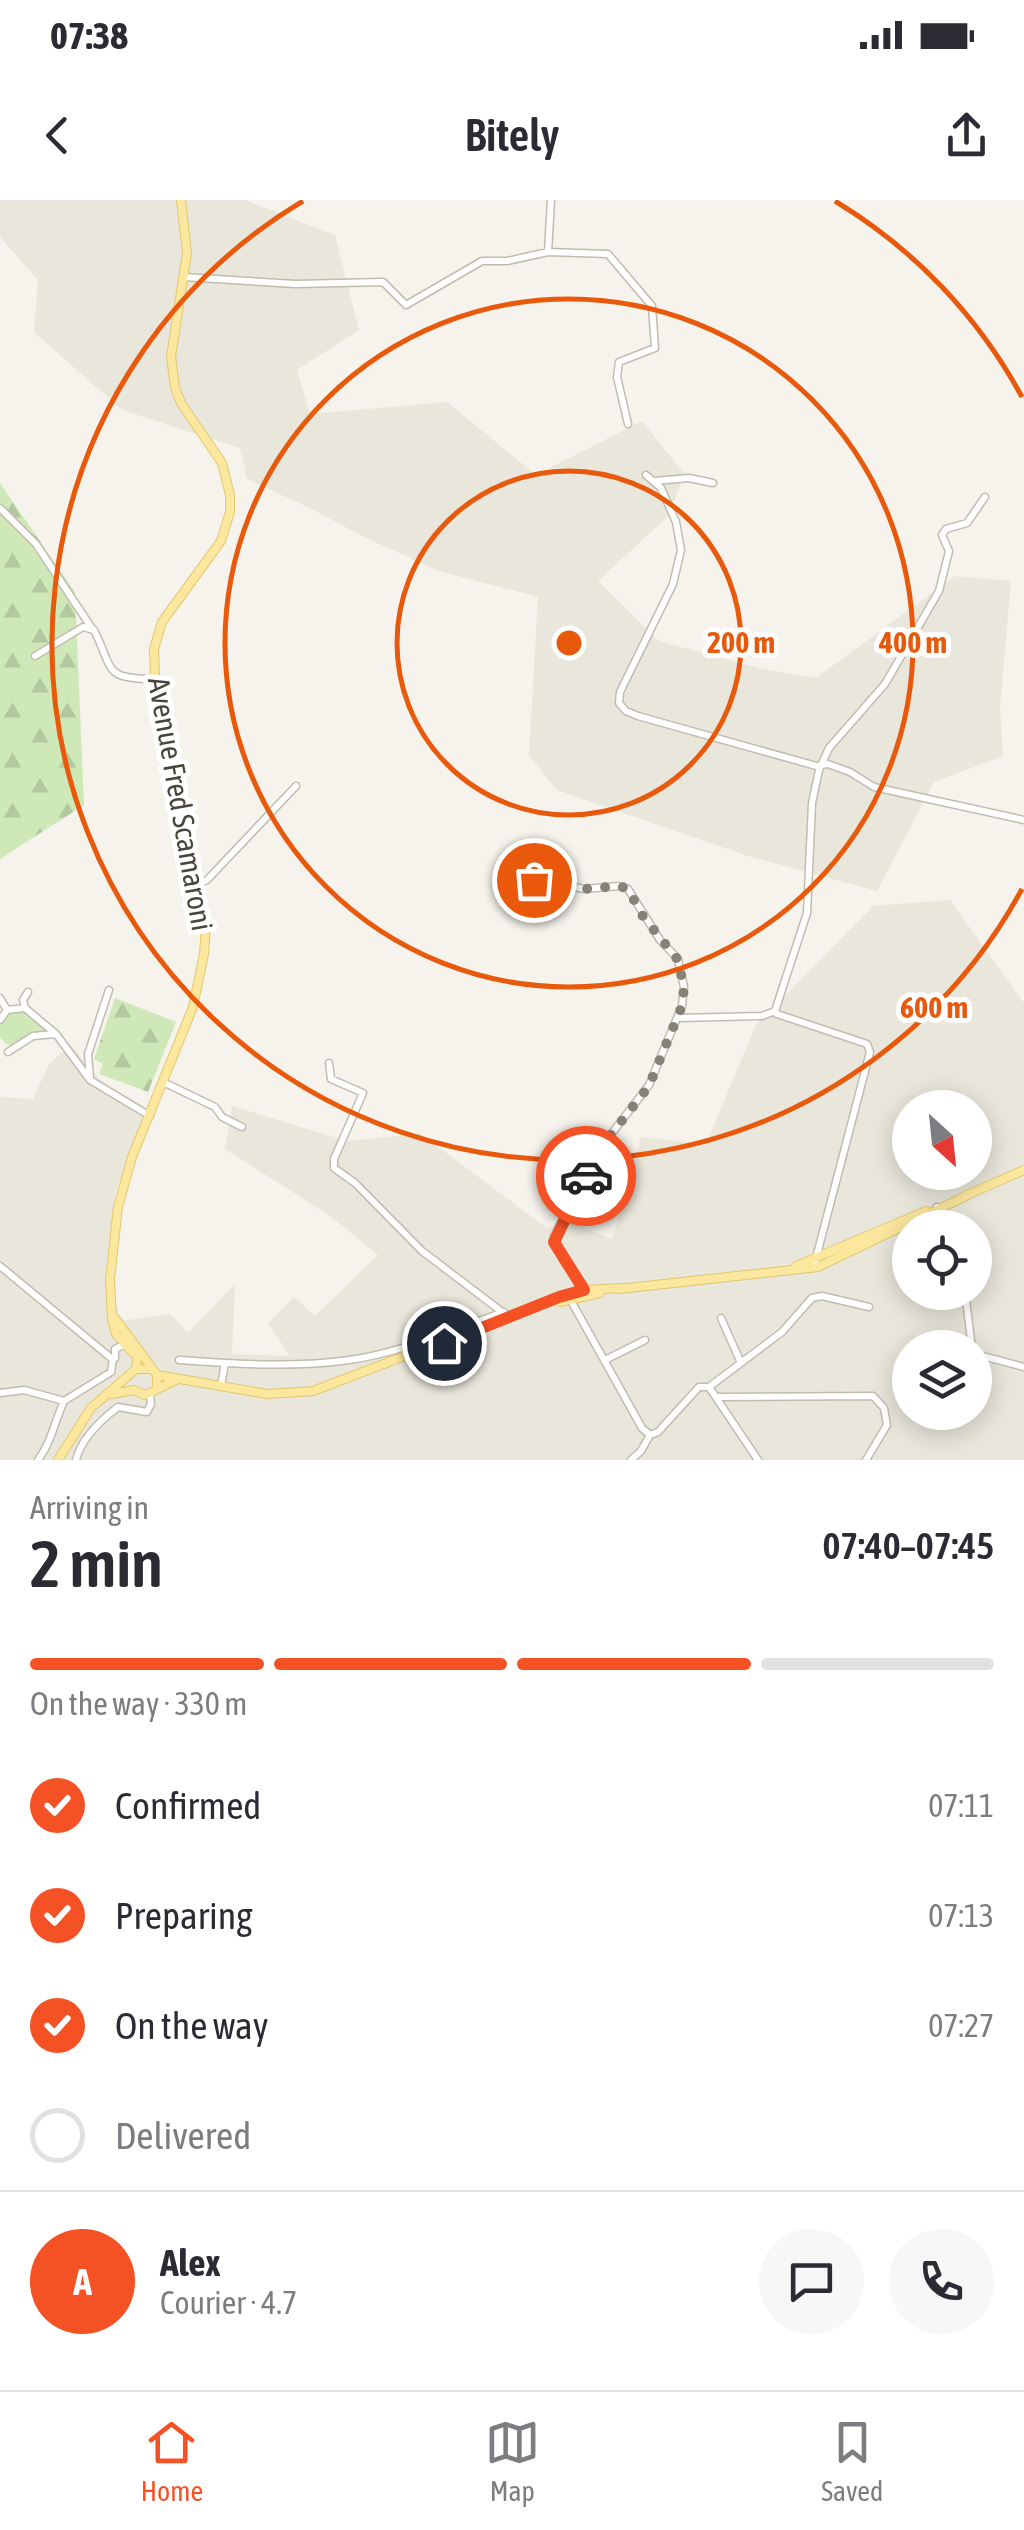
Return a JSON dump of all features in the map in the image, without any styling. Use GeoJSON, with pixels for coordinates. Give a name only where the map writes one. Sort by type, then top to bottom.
{"type":"FeatureCollection","features":[{"type":"Feature","properties":{"kind":"main road","name":"Avenue Fred Scamaroni"},"geometry":{"type":"LineString","coordinates":[[134,1390],[138,1358],[116,1334],[112,1311],[110,1279],[118,1207],[123,1180],[193,1006],[206,924],[163,737],[154,680],[154,650],[162,622],[220,541],[230,512],[228,480],[222,463],[181,403],[175,387],[171,357],[187,253],[181,200]]}},
{"type":"Feature","properties":{"kind":"main road"},"geometry":{"type":"LineString","coordinates":[[58,1460],[84,1416],[134,1372],[155,1372],[176,1380],[282,1395],[313,1391],[508,1314],[579,1294],[826,1265],[1024,1170]]}},
{"type":"Feature","properties":{"kind":"main road"},"geometry":{"type":"LineString","coordinates":[[778,1271],[815,1260],[938,1209]]}},
{"type":"Feature","properties":{"kind":"main road"},"geometry":{"type":"LineString","coordinates":[[579,1294],[623,1288]]}},
{"type":"Feature","properties":{"kind":"main road"},"geometry":{"type":"LineString","coordinates":[[112,1311],[155,1372],[153,1391]]}},
{"type":"Feature","properties":{"kind":"main road"},"geometry":{"type":"LineString","coordinates":[[104,1395],[134,1390],[141,1395],[176,1380]]}},
{"type":"Feature","properties":{"kind":"street"},"geometry":{"type":"LineString","coordinates":[[548,252],[551,200]]}},
{"type":"Feature","properties":{"kind":"street"},"geometry":{"type":"LineString","coordinates":[[184,277],[295,284],[383,282],[406,305],[482,261],[506,262],[548,252],[608,254],[652,306],[655,348],[619,362],[616,377],[628,424]]}},
{"type":"Feature","properties":{"kind":"street"},"geometry":{"type":"LineString","coordinates":[[646,474],[661,488],[676,522],[681,550],[673,584],[620,692],[619,703],[626,711],[821,766],[828,764],[850,772],[874,788],[1024,820]]}},
{"type":"Feature","properties":{"kind":"street"},"geometry":{"type":"LineString","coordinates":[[654,481],[688,478],[713,483]]}},
{"type":"Feature","properties":{"kind":"street"},"geometry":{"type":"LineString","coordinates":[[678,1018],[762,1016],[776,1010],[807,912],[812,802],[821,766],[829,748],[885,684],[939,591],[950,550],[942,535],[946,529],[967,523],[985,497]]}},
{"type":"Feature","properties":{"kind":"street"},"geometry":{"type":"LineString","coordinates":[[0,508],[36,544],[93,630],[106,653],[110,672],[120,678],[154,680]]}},
{"type":"Feature","properties":{"kind":"street"},"geometry":{"type":"LineString","coordinates":[[36,656],[83,626],[93,630]]}},
{"type":"Feature","properties":{"kind":"street"},"geometry":{"type":"LineString","coordinates":[[198,884],[207,880],[296,786]]}},
{"type":"Feature","properties":{"kind":"street"},"geometry":{"type":"LineString","coordinates":[[528,848],[527,878],[584,889],[619,886],[631,893],[642,915],[678,960],[684,988],[678,1018],[649,1086],[599,1150],[554,1236],[579,1294],[579,1312],[642,1428],[650,1434]]}},
{"type":"Feature","properties":{"kind":"street"},"geometry":{"type":"LineString","coordinates":[[90,1080],[88,1054],[109,990]]}},
{"type":"Feature","properties":{"kind":"street"},"geometry":{"type":"LineString","coordinates":[[28,992],[23,1000],[25,1008],[56,1034],[90,1080],[150,1116]]}},
{"type":"Feature","properties":{"kind":"street"},"geometry":{"type":"LineString","coordinates":[[0,998],[7,1010]]}},
{"type":"Feature","properties":{"kind":"street"},"geometry":{"type":"LineString","coordinates":[[0,1020],[7,1010],[25,1008]]}},
{"type":"Feature","properties":{"kind":"street"},"geometry":{"type":"LineString","coordinates":[[776,1010],[778,1014],[867,1044],[870,1052],[815,1260],[797,1270]]}},
{"type":"Feature","properties":{"kind":"street"},"geometry":{"type":"LineString","coordinates":[[8,1052],[34,1036],[56,1034]]}},
{"type":"Feature","properties":{"kind":"street"},"geometry":{"type":"LineString","coordinates":[[329,1063],[330,1078],[364,1093],[334,1159],[334,1168],[355,1182],[422,1251],[508,1314]]}},
{"type":"Feature","properties":{"kind":"street"},"geometry":{"type":"LineString","coordinates":[[163,1082],[215,1108],[222,1117],[242,1127]]}},
{"type":"Feature","properties":{"kind":"street"},"geometry":{"type":"LineString","coordinates":[[0,1266],[113,1359]]}},
{"type":"Feature","properties":{"kind":"street"},"geometry":{"type":"LineString","coordinates":[[630,1460],[642,1450],[650,1434],[658,1432],[698,1387],[709,1388],[782,1332],[812,1298],[822,1296],[869,1307]]}},
{"type":"Feature","properties":{"kind":"street"},"geometry":{"type":"LineString","coordinates":[[178,1360],[328,1362],[358,1358],[508,1314]]}},
{"type":"Feature","properties":{"kind":"street"},"geometry":{"type":"LineString","coordinates":[[721,1318],[741,1363]]}},
{"type":"Feature","properties":{"kind":"street"},"geometry":{"type":"LineString","coordinates":[[605,1360],[645,1340]]}},
{"type":"Feature","properties":{"kind":"street"},"geometry":{"type":"LineString","coordinates":[[38,1460],[53,1439],[53,1424],[64,1401],[112,1372],[115,1349],[123,1343],[138,1349]]}},
{"type":"Feature","properties":{"kind":"street"},"geometry":{"type":"LineString","coordinates":[[358,1358],[362,1374]]}},
{"type":"Feature","properties":{"kind":"street"},"geometry":{"type":"LineString","coordinates":[[992,1358],[1024,1366]]}},
{"type":"Feature","properties":{"kind":"street"},"geometry":{"type":"LineString","coordinates":[[221,1386],[225,1363]]}},
{"type":"Feature","properties":{"kind":"street"},"geometry":{"type":"LineString","coordinates":[[709,1388],[758,1460]]}},
{"type":"Feature","properties":{"kind":"street"},"geometry":{"type":"LineString","coordinates":[[0,1393],[24,1390],[64,1401]]}},
{"type":"Feature","properties":{"kind":"street"},"geometry":{"type":"LineString","coordinates":[[76,1460],[106,1417],[118,1407],[146,1412],[153,1391]]}},
{"type":"Feature","properties":{"kind":"street"},"geometry":{"type":"LineString","coordinates":[[716,1397],[873,1396],[884,1408],[887,1424],[866,1460]]}},
{"type":"Feature","properties":{"kind":"shaded area"},"geometry":{"type":"Polygon","coordinates":[[[0,200],[245,200],[335,235],[359,330],[297,370],[310,414],[447,402],[536,475],[642,421],[685,475],[667,517],[598,581],[659,641],[762,669],[816,678],[955,576],[1011,581],[1000,707],[1003,756],[934,782],[877,891],[748,856],[557,790],[529,756],[538,597],[439,571],[247,479],[240,448],[122,410],[34,332],[38,280],[0,237],[0,200]]]}},
{"type":"Feature","properties":{"kind":"shaded area"},"geometry":{"type":"Polygon","coordinates":[[[950,900],[1024,1003],[1024,1460],[0,1460],[0,1097],[33,1099],[49,1064],[71,1045],[100,1080],[148,1109],[115,1194],[105,1272],[121,1321],[170,1314],[188,1333],[235,1284],[232,1354],[290,1356],[268,1323],[294,1297],[315,1316],[378,1255],[329,1215],[225,1149],[232,1106],[347,1141],[421,1134],[547,1228],[567,1221],[612,1239],[641,1137],[706,1144],[756,1025],[873,906],[950,900]]]}},
{"type":"Feature","properties":{"kind":"green space"},"geometry":{"type":"Polygon","coordinates":[[[0,483],[75,592],[84,805],[0,859],[0,483]]]}},
{"type":"Feature","properties":{"kind":"green space"},"geometry":{"type":"Polygon","coordinates":[[[115,998],[176,1022],[148,1092],[99,1074],[103,1064],[94,1059],[115,998]]]}},
{"type":"Feature","properties":{"kind":"green space"},"geometry":{"type":"Polygon","coordinates":[[[25,1011],[52,1033],[25,1037],[12,1048],[0,1038],[0,1025],[8,1013],[25,1011]]]}},
{"type":"Feature","properties":{"kind":"way so far"},"geometry":{"type":"LineString","coordinates":[[534,880],[584,889],[628,889],[660,940],[672,949],[684,988],[682,1006],[649,1086],[599,1150],[586,1176]]}},
{"type":"Feature","properties":{"kind":"route"},"geometry":{"type":"LineString","coordinates":[[444,1343],[584,1290],[554,1236],[586,1176]]}}]}
